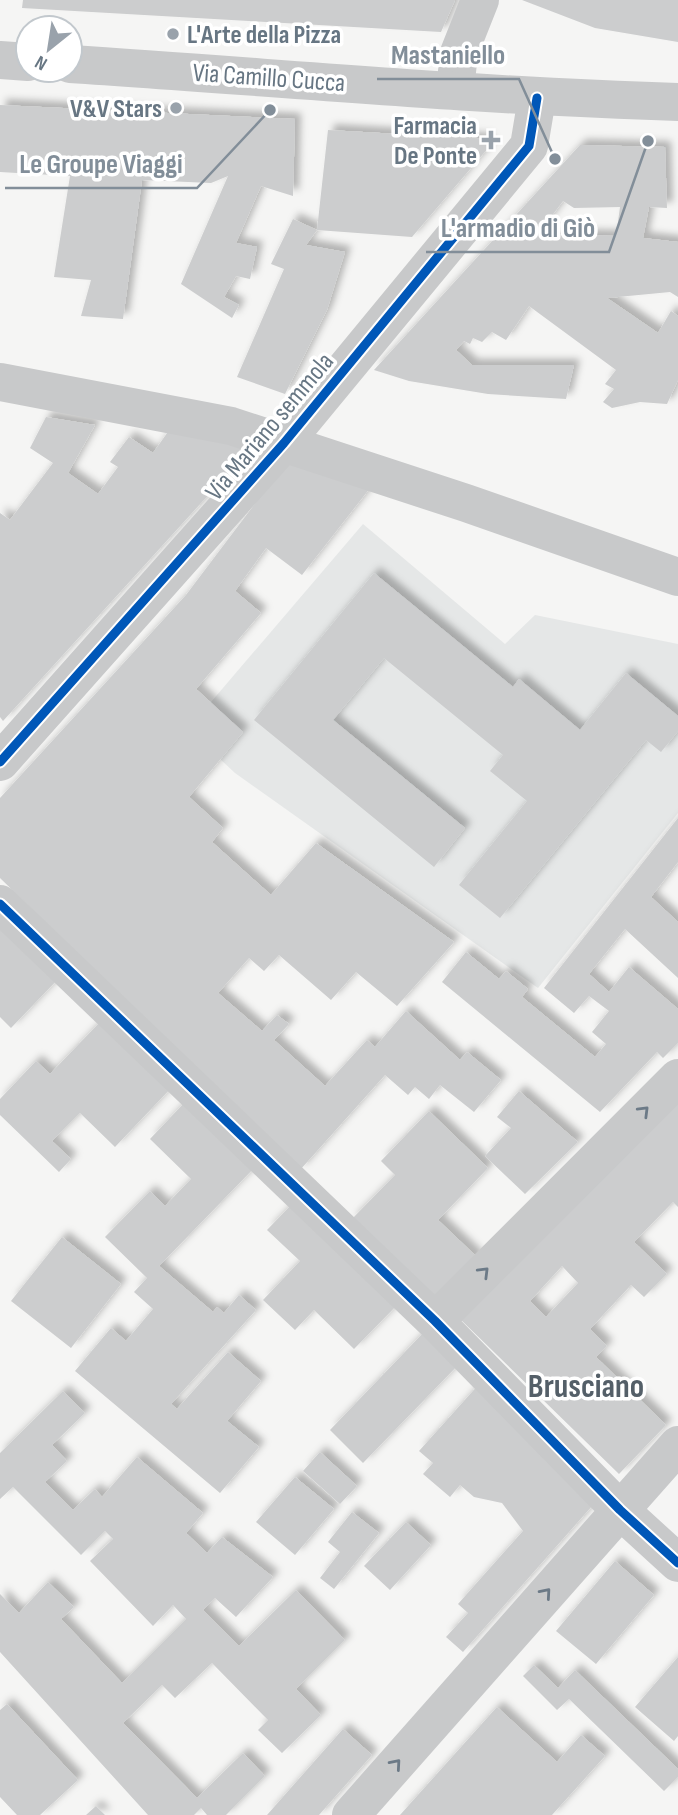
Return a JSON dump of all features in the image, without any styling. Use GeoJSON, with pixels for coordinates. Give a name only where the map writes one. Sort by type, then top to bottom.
{"type":"FeatureCollection","features":[{"type":"Feature","properties":{"kind":"street"},"geometry":{"type":"LineString","coordinates":[[455,90],[459,53],[480,0]]}},
{"type":"Feature","properties":{"kind":"street","name":"Via Camillo Cucca"},"geometry":{"type":"LineString","coordinates":[[84,65],[537,98],[678,102]]}},
{"type":"Feature","properties":{"kind":"street","name":"Via Mariano semmola"},"geometry":{"type":"LineString","coordinates":[[0,762],[284,443],[529,146],[537,98]]}},
{"type":"Feature","properties":{"kind":"street"},"geometry":{"type":"LineString","coordinates":[[0,382],[231,426],[466,503],[678,577]]}},
{"type":"Feature","properties":{"kind":"street"},"geometry":{"type":"LineString","coordinates":[[0,904],[435,1321],[620,1510],[678,1563]]}},
{"type":"Feature","properties":{"kind":"street"},"geometry":{"type":"LineString","coordinates":[[435,1321],[678,1078]]}},
{"type":"Feature","properties":{"kind":"street"},"geometry":{"type":"LineString","coordinates":[[351,1815],[678,1445]]}},
{"type":"Feature","properties":{"kind":"shaded area"},"geometry":{"type":"Polygon","coordinates":[[[363,524],[505,644],[535,615],[678,644],[678,813],[538,988],[235,773],[188,729],[363,524]]]}},
{"type":"Feature","properties":{"kind":"building"},"geometry":{"type":"Polygon","coordinates":[[[23,0],[455,0],[441,32],[22,8],[23,0]]]}},
{"type":"Feature","properties":{"kind":"building"},"geometry":{"type":"Polygon","coordinates":[[[522,0],[678,0],[678,42],[595,28],[522,0]]]}},
{"type":"Feature","properties":{"kind":"building"},"geometry":{"type":"Polygon","coordinates":[[[0,105],[295,119],[293,196],[261,186],[236,243],[257,247],[250,279],[236,276],[224,297],[239,305],[232,318],[181,284],[228,176],[211,183],[142,180],[123,319],[81,316],[91,280],[54,277],[70,176],[0,172],[0,105]]]}},
{"type":"Feature","properties":{"kind":"building"},"geometry":{"type":"Polygon","coordinates":[[[328,130],[486,139],[489,147],[412,237],[317,230],[328,130]]]}},
{"type":"Feature","properties":{"kind":"building"},"geometry":{"type":"Polygon","coordinates":[[[580,145],[665,147],[667,208],[649,207],[643,238],[678,242],[678,297],[670,292],[607,298],[658,333],[671,311],[678,316],[678,380],[667,404],[640,402],[612,408],[603,402],[614,389],[605,384],[616,370],[529,306],[506,340],[492,332],[482,342],[473,338],[470,344],[464,341],[456,350],[472,365],[574,365],[566,399],[488,394],[409,381],[374,370],[580,145]],[[563,201],[538,234],[616,236],[620,207],[574,208],[563,201]]]}},
{"type":"Feature","properties":{"kind":"building"},"geometry":{"type":"Polygon","coordinates":[[[293,219],[317,230],[306,245],[345,252],[327,310],[285,394],[237,377],[284,269],[271,264],[293,219]]]}},
{"type":"Feature","properties":{"kind":"building"},"geometry":{"type":"Polygon","coordinates":[[[46,417],[95,425],[68,473],[98,494],[118,467],[110,462],[129,437],[153,453],[170,429],[254,449],[201,503],[3,721],[0,717],[0,513],[10,520],[53,463],[30,448],[46,417]]]}},
{"type":"Feature","properties":{"kind":"building"},"geometry":{"type":"Polygon","coordinates":[[[288,460],[370,488],[302,575],[266,548],[235,591],[261,613],[196,689],[243,732],[189,797],[223,828],[212,842],[271,895],[316,843],[454,942],[397,1006],[356,972],[331,1000],[279,955],[264,971],[249,958],[218,993],[262,1031],[277,1015],[289,1024],[274,1040],[325,1086],[367,1040],[375,1047],[406,1011],[460,1060],[467,1052],[501,1080],[474,1112],[440,1085],[429,1099],[415,1087],[408,1095],[385,1075],[300,1170],[0,878],[0,798],[186,595],[288,460]]]}},
{"type":"Feature","properties":{"kind":"building"},"geometry":{"type":"Polygon","coordinates":[[[374,573],[513,687],[519,679],[580,730],[626,673],[678,716],[678,731],[661,752],[646,740],[500,918],[459,885],[527,801],[490,771],[503,755],[384,658],[333,720],[465,828],[434,867],[254,720],[374,573]]]}},
{"type":"Feature","properties":{"kind":"building"},"geometry":{"type":"Polygon","coordinates":[[[678,818],[678,862],[651,897],[678,922],[678,978],[625,929],[589,974],[609,992],[629,967],[678,1009],[678,1043],[663,1058],[657,1052],[600,1112],[442,982],[466,952],[499,979],[506,971],[528,989],[522,997],[595,1057],[606,1044],[592,1032],[609,1011],[589,996],[574,1013],[544,988],[678,818]]]}},
{"type":"Feature","properties":{"kind":"building"},"geometry":{"type":"Polygon","coordinates":[[[0,920],[60,977],[11,1028],[0,1017],[0,920]]]}},
{"type":"Feature","properties":{"kind":"building"},"geometry":{"type":"Polygon","coordinates":[[[103,1019],[173,1086],[115,1147],[80,1113],[52,1141],[71,1159],[59,1172],[0,1115],[0,1099],[36,1061],[50,1074],[103,1019]]]}},
{"type":"Feature","properties":{"kind":"building"},"geometry":{"type":"Polygon","coordinates":[[[519,1091],[578,1142],[525,1194],[485,1156],[511,1128],[497,1117],[519,1091]]]}},
{"type":"Feature","properties":{"kind":"building"},"geometry":{"type":"Polygon","coordinates":[[[187,1100],[256,1166],[159,1266],[213,1312],[217,1307],[224,1313],[239,1295],[256,1310],[171,1404],[177,1409],[228,1352],[261,1381],[227,1421],[259,1447],[220,1493],[75,1371],[111,1328],[126,1341],[153,1309],[134,1292],[147,1278],[105,1237],[150,1191],[165,1206],[191,1179],[150,1139],[187,1100]]]}},
{"type":"Feature","properties":{"kind":"building"},"geometry":{"type":"Polygon","coordinates":[[[678,1101],[678,1207],[673,1202],[634,1242],[667,1274],[644,1297],[631,1285],[590,1329],[607,1346],[596,1357],[666,1425],[619,1474],[459,1318],[678,1101]],[[562,1266],[530,1301],[546,1317],[578,1283],[562,1266]]]}},
{"type":"Feature","properties":{"kind":"building"},"geometry":{"type":"Polygon","coordinates":[[[429,1111],[488,1168],[438,1220],[478,1258],[435,1302],[351,1220],[395,1175],[381,1161],[429,1111]]]}},
{"type":"Feature","properties":{"kind":"building"},"geometry":{"type":"Polygon","coordinates":[[[294,1202],[399,1303],[354,1349],[314,1310],[295,1330],[263,1300],[300,1261],[267,1230],[294,1202]]]}},
{"type":"Feature","properties":{"kind":"building"},"geometry":{"type":"Polygon","coordinates":[[[62,1237],[121,1284],[71,1348],[11,1301],[62,1237]]]}},
{"type":"Feature","properties":{"kind":"building"},"geometry":{"type":"Polygon","coordinates":[[[426,1330],[460,1363],[363,1463],[330,1430],[426,1330]]]}},
{"type":"Feature","properties":{"kind":"building"},"geometry":{"type":"Polygon","coordinates":[[[481,1382],[600,1497],[463,1652],[446,1637],[468,1613],[458,1604],[523,1531],[502,1503],[474,1497],[460,1485],[450,1497],[423,1474],[433,1463],[419,1451],[481,1382]]]}},
{"type":"Feature","properties":{"kind":"building"},"geometry":{"type":"Polygon","coordinates":[[[63,1391],[85,1413],[52,1445],[67,1461],[45,1482],[73,1510],[95,1489],[102,1497],[137,1457],[203,1513],[186,1533],[207,1553],[222,1537],[273,1577],[236,1617],[215,1598],[203,1610],[239,1646],[296,1590],[345,1640],[296,1689],[321,1715],[282,1753],[258,1730],[268,1720],[212,1663],[175,1698],[162,1685],[123,1723],[197,1798],[243,1753],[265,1776],[226,1815],[207,1815],[201,1808],[194,1815],[148,1815],[0,1652],[0,1594],[19,1613],[48,1582],[74,1607],[61,1619],[122,1683],[186,1619],[173,1605],[153,1626],[90,1561],[113,1539],[105,1531],[81,1555],[13,1487],[0,1499],[0,1453],[63,1391]]]}},
{"type":"Feature","properties":{"kind":"building"},"geometry":{"type":"Polygon","coordinates":[[[320,1452],[357,1486],[340,1504],[303,1471],[320,1452]]]}},
{"type":"Feature","properties":{"kind":"building"},"geometry":{"type":"Polygon","coordinates":[[[295,1477],[334,1509],[295,1555],[256,1522],[295,1477]]]}},
{"type":"Feature","properties":{"kind":"building"},"geometry":{"type":"Polygon","coordinates":[[[352,1512],[379,1533],[334,1589],[320,1578],[340,1552],[328,1542],[352,1512]]]}},
{"type":"Feature","properties":{"kind":"building"},"geometry":{"type":"Polygon","coordinates":[[[406,1522],[431,1545],[390,1590],[364,1566],[406,1522]]]}},
{"type":"Feature","properties":{"kind":"building"},"geometry":{"type":"Polygon","coordinates":[[[615,1561],[654,1595],[596,1664],[556,1631],[615,1561]]]}},
{"type":"Feature","properties":{"kind":"building"},"geometry":{"type":"Polygon","coordinates":[[[678,1657],[678,1736],[674,1741],[635,1707],[678,1657]]]}},
{"type":"Feature","properties":{"kind":"building"},"geometry":{"type":"Polygon","coordinates":[[[534,1665],[558,1688],[575,1670],[678,1769],[678,1777],[664,1791],[569,1699],[557,1710],[523,1676],[534,1665]]]}},
{"type":"Feature","properties":{"kind":"building"},"geometry":{"type":"Polygon","coordinates":[[[7,1704],[78,1780],[40,1815],[17,1815],[0,1797],[0,1710],[7,1704]]]}},
{"type":"Feature","properties":{"kind":"building"},"geometry":{"type":"Polygon","coordinates":[[[497,1707],[557,1762],[581,1735],[605,1756],[552,1815],[400,1815],[497,1707]]]}},
{"type":"Feature","properties":{"kind":"building"},"geometry":{"type":"Polygon","coordinates":[[[343,1729],[372,1755],[319,1815],[267,1815],[343,1729]]]}},
{"type":"Feature","properties":{"kind":"building"},"geometry":{"type":"Polygon","coordinates":[[[96,1806],[105,1815],[86,1815],[96,1806]]]}},
{"type":"Feature","properties":{"kind":"cycle path"},"geometry":{"type":"LineString","coordinates":[[0,762],[284,443],[529,146],[537,98]]}},
{"type":"Feature","properties":{"kind":"cycle path"},"geometry":{"type":"LineString","coordinates":[[0,904],[435,1321],[620,1510],[678,1563]]}},
{"type":"Feature","properties":{"kind":"place","name":"L'Arte della Pizza"},"geometry":{"type":"Point","coordinates":[173,34]}},
{"type":"Feature","properties":{"kind":"place","name":"V&V Stars"},"geometry":{"type":"Point","coordinates":[176,108]}},
{"type":"Feature","properties":{"kind":"place","name":"Le Groupe Viaggi"},"geometry":{"type":"Point","coordinates":[270,110]}},
{"type":"Feature","properties":{"kind":"place","name":"Farmacia De Ponte"},"geometry":{"type":"Point","coordinates":[491,140]}},
{"type":"Feature","properties":{"kind":"place","name":"L'armadio di Giò"},"geometry":{"type":"Point","coordinates":[648,141]}},
{"type":"Feature","properties":{"kind":"place","name":"Mastaniello"},"geometry":{"type":"Point","coordinates":[555,159]}},
{"type":"Feature","properties":{"kind":"district","name":"Brusciano"},"geometry":{"type":"Point","coordinates":[586,1385]}}]}
